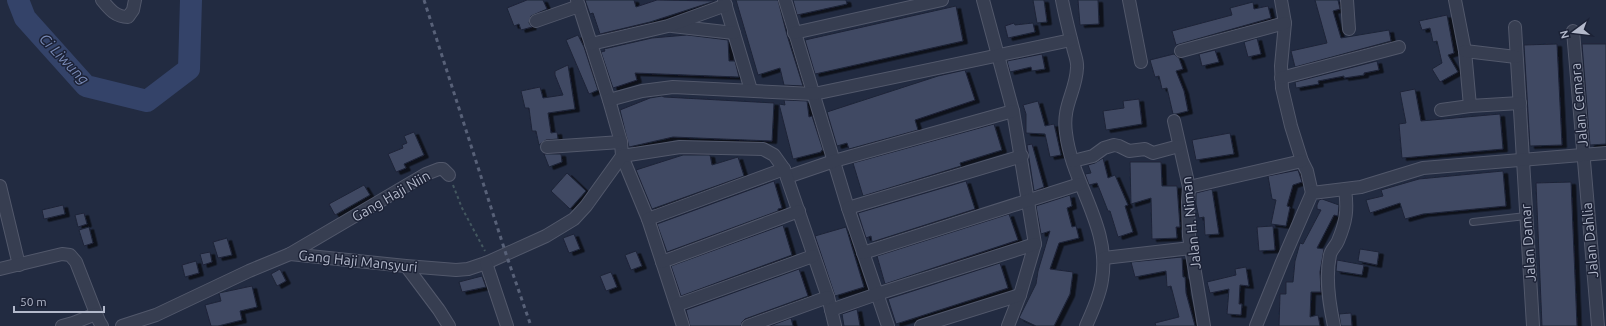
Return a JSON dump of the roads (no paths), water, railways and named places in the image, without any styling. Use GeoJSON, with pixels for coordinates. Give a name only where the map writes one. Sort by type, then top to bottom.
{"type":"FeatureCollection","features":[{"type":"Feature","properties":{"kind":"street"},"geometry":{"type":"LineString","coordinates":[[102,0],[108,8],[119,17],[128,18],[133,10],[135,0]]}},
{"type":"Feature","properties":{"kind":"street"},"geometry":{"type":"LineString","coordinates":[[784,0],[848,208],[888,326]]}},
{"type":"Feature","properties":{"kind":"street"},"geometry":{"type":"LineString","coordinates":[[794,33],[942,0]]}},
{"type":"Feature","properties":{"kind":"street"},"geometry":{"type":"LineString","coordinates":[[983,0],[1013,110],[1022,156],[1035,244],[1020,295],[1008,326]]}},
{"type":"Feature","properties":{"kind":"street"},"geometry":{"type":"LineString","coordinates":[[1062,0],[1078,66],[1066,107],[1064,122],[1068,147],[1080,184],[1098,227],[1104,258],[1102,282],[1086,326]]}},
{"type":"Feature","properties":{"kind":"street"},"geometry":{"type":"LineString","coordinates":[[1129,0],[1141,62]]}},
{"type":"Feature","properties":{"kind":"street"},"geometry":{"type":"LineString","coordinates":[[1347,0],[1349,30]]}},
{"type":"Feature","properties":{"kind":"street"},"geometry":{"type":"LineString","coordinates":[[1455,0],[1465,51],[1470,106]]}},
{"type":"Feature","properties":{"kind":"street"},"geometry":{"type":"LineString","coordinates":[[1256,326],[1312,193],[1307,171],[1302,161],[1291,126],[1281,78],[1284,1]]}},
{"type":"Feature","properties":{"kind":"street"},"geometry":{"type":"LineString","coordinates":[[536,21],[578,3],[609,100],[621,142],[622,156],[648,219],[683,326]]}},
{"type":"Feature","properties":{"kind":"street"},"geometry":{"type":"LineString","coordinates":[[591,44],[668,26],[725,3],[751,90]]}},
{"type":"Feature","properties":{"kind":"street"},"geometry":{"type":"LineString","coordinates":[[1181,51],[1284,23]]}},
{"type":"Feature","properties":{"kind":"street"},"geometry":{"type":"LineString","coordinates":[[668,26],[734,32]]}},
{"type":"Feature","properties":{"kind":"street","name":"Jalan Damar"},"geometry":{"type":"LineString","coordinates":[[1515,27],[1533,326]]}},
{"type":"Feature","properties":{"kind":"street","name":"Jalan Cemara"},"geometry":{"type":"LineString","coordinates":[[1573,31],[1583,155]]}},
{"type":"Feature","properties":{"kind":"street"},"geometry":{"type":"LineString","coordinates":[[609,100],[642,91],[673,87],[814,94],[1071,40]]}},
{"type":"Feature","properties":{"kind":"street"},"geometry":{"type":"LineString","coordinates":[[1281,78],[1400,47]]}},
{"type":"Feature","properties":{"kind":"street"},"geometry":{"type":"LineString","coordinates":[[1465,51],[1516,56]]}},
{"type":"Feature","properties":{"kind":"street"},"geometry":{"type":"LineString","coordinates":[[1440,110],[1470,106],[1520,103]]}},
{"type":"Feature","properties":{"kind":"street"},"geometry":{"type":"LineString","coordinates":[[648,219],[785,173],[834,161],[1013,110]]}},
{"type":"Feature","properties":{"kind":"street","name":"Jalan H. Niman"},"geometry":{"type":"LineString","coordinates":[[1174,121],[1189,187],[1188,217],[1191,248],[1204,326]]}},
{"type":"Feature","properties":{"kind":"street"},"geometry":{"type":"LineString","coordinates":[[548,147],[621,142]]}},
{"type":"Feature","properties":{"kind":"street"},"geometry":{"type":"LineString","coordinates":[[1073,160],[1093,156],[1104,148],[1114,145],[1129,151],[1145,149],[1153,153],[1179,146]]}},
{"type":"Feature","properties":{"kind":"street"},"geometry":{"type":"LineString","coordinates":[[622,156],[680,147],[763,149],[774,155],[785,173],[828,297],[835,326]]}},
{"type":"Feature","properties":{"kind":"street"},"geometry":{"type":"LineString","coordinates":[[1312,193],[1361,187],[1423,168],[1606,153]]}},
{"type":"Feature","properties":{"kind":"street","name":"Jalan Dahlia"},"geometry":{"type":"LineString","coordinates":[[1583,155],[1598,326]]}},
{"type":"Feature","properties":{"kind":"street","name":"Gang Haji Mansyuri"},"geometry":{"type":"LineString","coordinates":[[122,326],[147,323],[290,254],[456,270],[468,269],[486,263],[546,236],[574,219],[586,206],[622,156]]}},
{"type":"Feature","properties":{"kind":"street"},"geometry":{"type":"LineString","coordinates":[[848,208],[1022,156]]}},
{"type":"Feature","properties":{"kind":"street"},"geometry":{"type":"LineString","coordinates":[[1189,187],[1302,161]]}},
{"type":"Feature","properties":{"kind":"street","name":"Gang Haji Niin"},"geometry":{"type":"LineString","coordinates":[[290,254],[426,174],[443,169],[449,175]]}},
{"type":"Feature","properties":{"kind":"street"},"geometry":{"type":"LineString","coordinates":[[863,253],[1028,202],[1080,184]]}},
{"type":"Feature","properties":{"kind":"street"},"geometry":{"type":"LineString","coordinates":[[0,186],[19,265]]}},
{"type":"Feature","properties":{"kind":"street"},"geometry":{"type":"LineString","coordinates":[[1334,326],[1329,301],[1329,265],[1330,253],[1340,236],[1348,207],[1345,190]]}},
{"type":"Feature","properties":{"kind":"street"},"geometry":{"type":"LineString","coordinates":[[662,262],[798,211]]}},
{"type":"Feature","properties":{"kind":"street"},"geometry":{"type":"LineString","coordinates":[[831,310],[1035,244]]}},
{"type":"Feature","properties":{"kind":"street"},"geometry":{"type":"LineString","coordinates":[[1104,258],[1191,248]]}},
{"type":"Feature","properties":{"kind":"street"},"geometry":{"type":"LineString","coordinates":[[0,269],[62,254],[70,255],[76,262],[102,326]]}},
{"type":"Feature","properties":{"kind":"street"},"geometry":{"type":"LineString","coordinates":[[677,305],[813,256]]}},
{"type":"Feature","properties":{"kind":"street"},"geometry":{"type":"LineString","coordinates":[[486,263],[507,326]]}},
{"type":"Feature","properties":{"kind":"street"},"geometry":{"type":"LineString","coordinates":[[406,266],[449,326]]}},
{"type":"Feature","properties":{"kind":"street"},"geometry":{"type":"LineString","coordinates":[[922,326],[1020,295]]}},
{"type":"Feature","properties":{"kind":"street"},"geometry":{"type":"LineString","coordinates":[[748,326],[828,297]]}},
{"type":"Feature","properties":{"kind":"street"},"geometry":{"type":"LineString","coordinates":[[62,326],[96,314]]}},
{"type":"Feature","properties":{"kind":"lane"},"geometry":{"type":"LineString","coordinates":[[1473,222],[1526,216]]}},
{"type":"Feature","properties":{"kind":"waterway","name":"Ci Liwung"},"geometry":{"type":"LineString","coordinates":[[18,0],[25,18],[86,86],[147,101],[189,69],[191,0]]}},
{"type":"Feature","properties":{"kind":"railway"},"geometry":{"type":"LineString","coordinates":[[424,0],[506,254],[531,326]]}}]}
